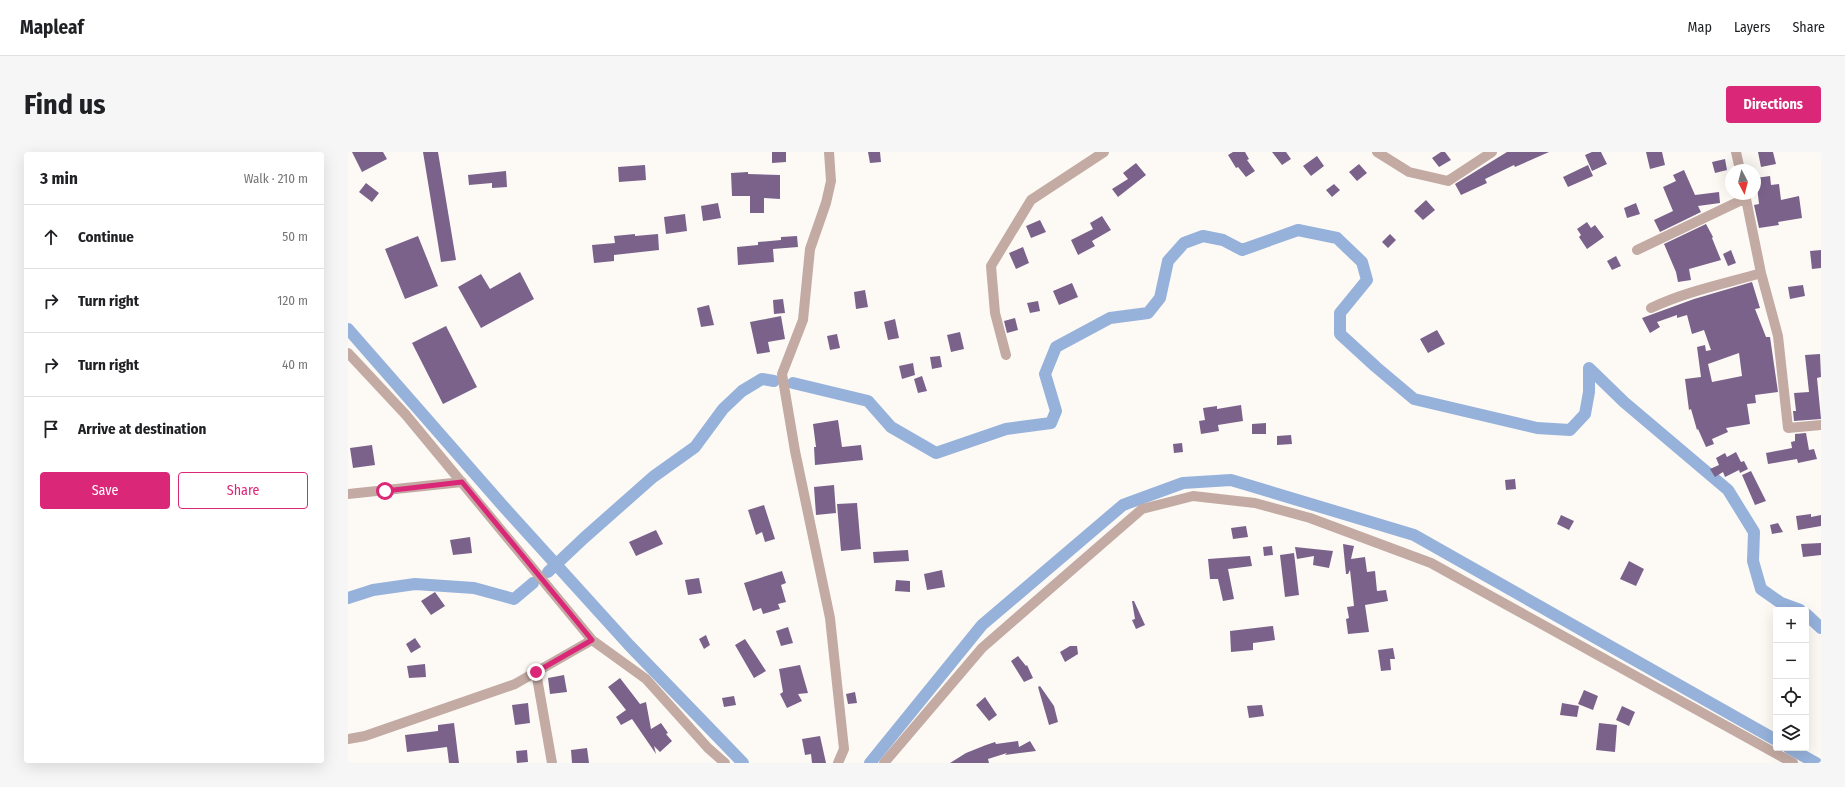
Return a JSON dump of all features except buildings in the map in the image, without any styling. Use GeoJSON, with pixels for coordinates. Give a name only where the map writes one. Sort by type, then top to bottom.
{"type":"FeatureCollection","features":[{"type":"Feature","properties":{"kind":"street"},"geometry":{"type":"LineString","coordinates":[[828,152],[831,181],[826,203],[810,249],[803,320],[782,374],[794,451],[830,618],[844,749],[838,763]]}},
{"type":"Feature","properties":{"kind":"street"},"geometry":{"type":"LineString","coordinates":[[1006,356],[995,313],[991,266],[1031,200],[1104,152]]}},
{"type":"Feature","properties":{"kind":"street"},"geometry":{"type":"LineString","coordinates":[[1377,152],[1409,172],[1448,181],[1492,152]]}},
{"type":"Feature","properties":{"kind":"street"},"geometry":{"type":"LineString","coordinates":[[1736,152],[1739,164]]}},
{"type":"Feature","properties":{"kind":"street"},"geometry":{"type":"LineString","coordinates":[[1637,250],[1738,200]]}},
{"type":"Feature","properties":{"kind":"street"},"geometry":{"type":"LineString","coordinates":[[1747,200],[1761,273],[1778,336],[1788,428],[1821,425]]}},
{"type":"Feature","properties":{"kind":"street"},"geometry":{"type":"LineString","coordinates":[[1651,308],[1668,300],[1710,286],[1761,273]]}},
{"type":"Feature","properties":{"kind":"street"},"geometry":{"type":"LineString","coordinates":[[348,353],[406,414],[592,640],[646,679],[708,748],[725,763]]}},
{"type":"Feature","properties":{"kind":"street"},"geometry":{"type":"LineString","coordinates":[[348,494],[462,482]]}},
{"type":"Feature","properties":{"kind":"street"},"geometry":{"type":"LineString","coordinates":[[884,763],[982,648],[1142,509],[1193,496],[1255,503],[1282,510],[1310,518],[1431,563],[1793,763]]}},
{"type":"Feature","properties":{"kind":"street"},"geometry":{"type":"LineString","coordinates":[[348,739],[365,736],[515,684],[592,640]]}},
{"type":"Feature","properties":{"kind":"street"},"geometry":{"type":"LineString","coordinates":[[536,672],[552,763]]}},
{"type":"Feature","properties":{"kind":"waterway"},"geometry":{"type":"LineString","coordinates":[[793,383],[868,401],[891,427],[936,453],[1006,429],[1051,423],[1056,411],[1045,374],[1056,347],[1110,318],[1148,313],[1160,298],[1168,261],[1184,243],[1203,236],[1223,240],[1242,250],[1298,230],[1337,238],[1362,262],[1367,280],[1340,313],[1340,334],[1414,399],[1537,428],[1570,430],[1585,414],[1589,392],[1589,368],[1624,402],[1728,490],[1754,532],[1753,561],[1761,589],[1781,603],[1792,607]]}},
{"type":"Feature","properties":{"kind":"waterway"},"geometry":{"type":"LineString","coordinates":[[348,329],[503,506],[629,645],[743,763]]}},
{"type":"Feature","properties":{"kind":"waterway"},"geometry":{"type":"LineString","coordinates":[[548,572],[653,477],[695,447],[723,409],[742,391],[762,379],[774,381]]}},
{"type":"Feature","properties":{"kind":"waterway"},"geometry":{"type":"LineString","coordinates":[[870,763],[982,625],[1123,505],[1183,483],[1231,480],[1414,535],[1773,738]]}},
{"type":"Feature","properties":{"kind":"waterway"},"geometry":{"type":"LineString","coordinates":[[348,598],[373,590],[415,584],[474,588],[514,599],[533,583]]}},
{"type":"Feature","properties":{"kind":"waterway"},"geometry":{"type":"LineString","coordinates":[[1809,617],[1821,628]]}},
{"type":"Feature","properties":{"kind":"waterway"},"geometry":{"type":"LineString","coordinates":[[1794,751],[1816,763]]}},
{"type":"Feature","properties":{"kind":"route"},"geometry":{"type":"LineString","coordinates":[[385,491],[462,482],[592,640],[536,672]]}}]}
